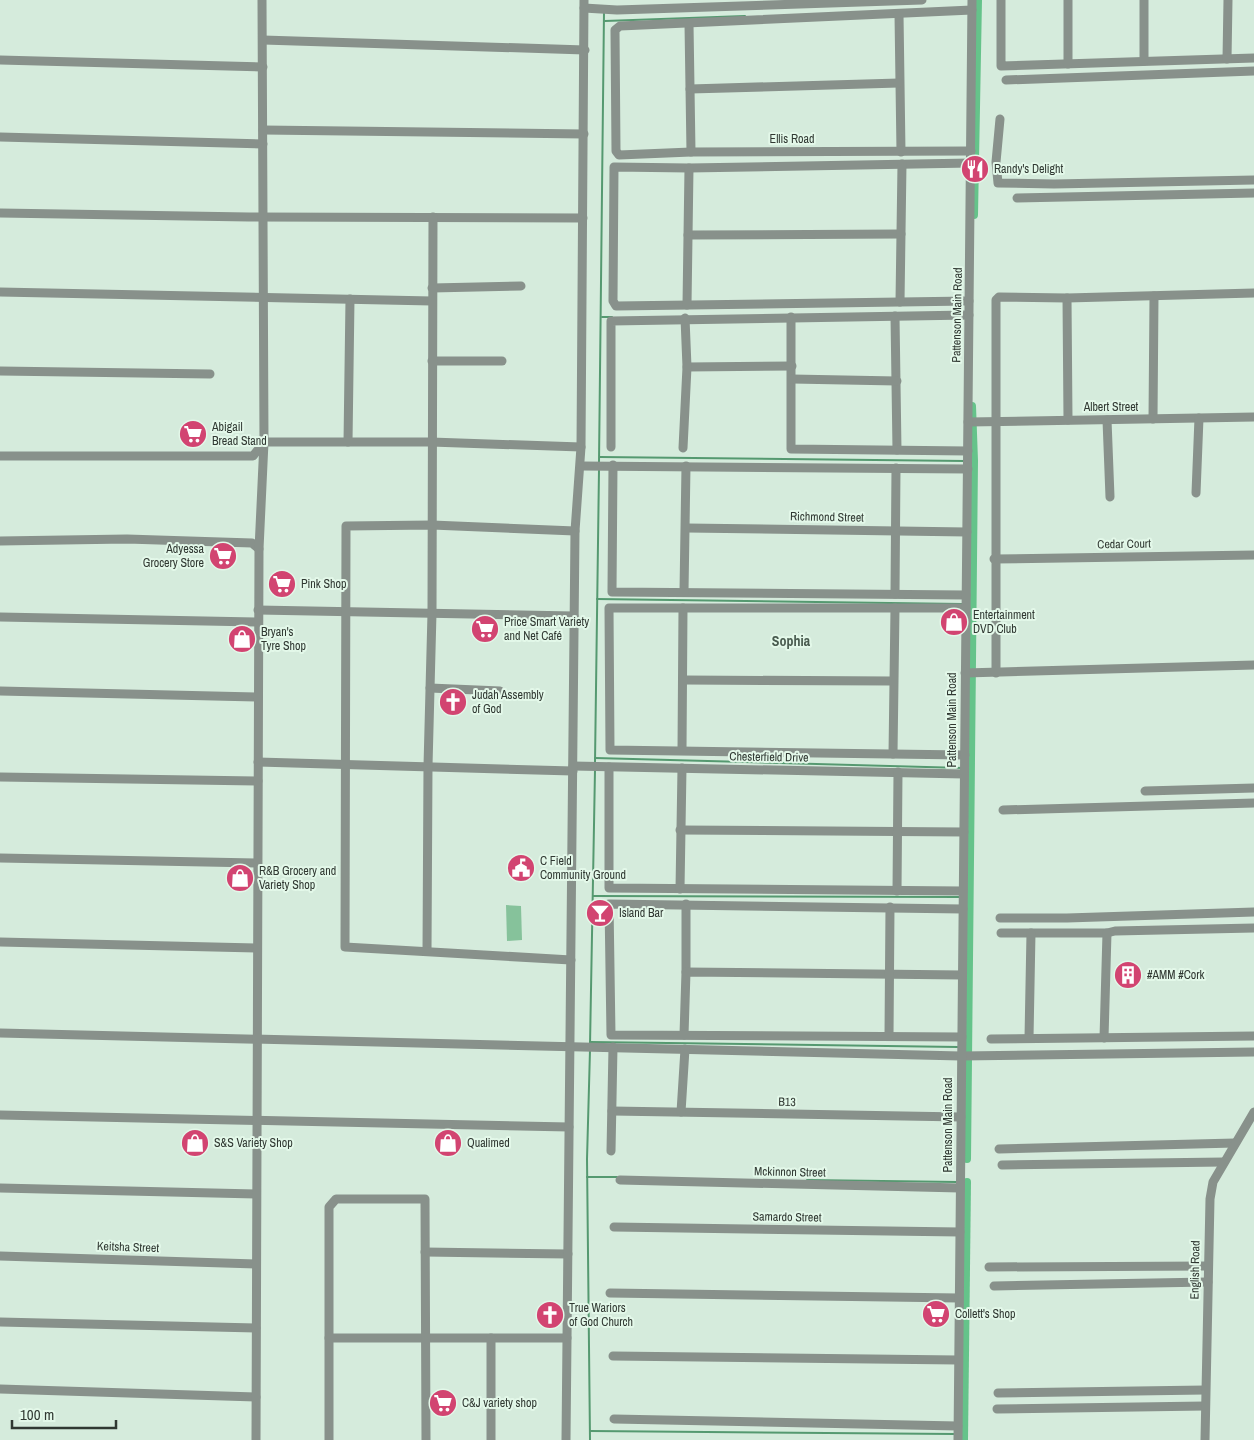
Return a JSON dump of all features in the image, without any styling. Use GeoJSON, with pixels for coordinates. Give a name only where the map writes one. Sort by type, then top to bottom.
{"type":"FeatureCollection","features":[{"type":"Feature","properties":{"kind":"street"},"geometry":{"type":"LineString","coordinates":[[256,1440],[258,610],[264,442],[262,0]]}},
{"type":"Feature","properties":{"kind":"street"},"geometry":{"type":"LineString","coordinates":[[566,1440],[575,531],[581,466],[584,50],[586,6],[922,0]]}},
{"type":"Feature","properties":{"kind":"street"},"geometry":{"type":"LineString","coordinates":[[1001,0],[1001,66],[1254,58]]}},
{"type":"Feature","properties":{"kind":"street"},"geometry":{"type":"LineString","coordinates":[[1068,0],[1068,64]]}},
{"type":"Feature","properties":{"kind":"street"},"geometry":{"type":"LineString","coordinates":[[1144,0],[1144,61]]}},
{"type":"Feature","properties":{"kind":"street"},"geometry":{"type":"LineString","coordinates":[[1227,59],[1228,0]]}},
{"type":"Feature","properties":{"kind":"street"},"geometry":{"type":"LineString","coordinates":[[691,152],[689,24],[900,14],[972,5]]}},
{"type":"Feature","properties":{"kind":"street","name":"Pattenson Main Road"},"geometry":{"type":"LineString","coordinates":[[958,1439],[960,1174],[964,1055],[962,1039],[962,975],[967,673],[968,451],[973,422],[969,309],[972,5]]}},
{"type":"Feature","properties":{"kind":"street"},"geometry":{"type":"LineString","coordinates":[[900,14],[901,152]]}},
{"type":"Feature","properties":{"kind":"street","name":"Ellis Road"},"geometry":{"type":"LineString","coordinates":[[689,24],[620,26],[615,30],[616,151],[619,155],[691,152],[971,151]]}},
{"type":"Feature","properties":{"kind":"street"},"geometry":{"type":"LineString","coordinates":[[263,40],[584,50]]}},
{"type":"Feature","properties":{"kind":"street"},"geometry":{"type":"LineString","coordinates":[[0,60],[263,67]]}},
{"type":"Feature","properties":{"kind":"street"},"geometry":{"type":"LineString","coordinates":[[1006,80],[1254,71]]}},
{"type":"Feature","properties":{"kind":"street"},"geometry":{"type":"LineString","coordinates":[[690,89],[899,83]]}},
{"type":"Feature","properties":{"kind":"street"},"geometry":{"type":"LineString","coordinates":[[1000,119],[996,157],[998,183],[1081,184],[1254,180]]}},
{"type":"Feature","properties":{"kind":"street"},"geometry":{"type":"LineString","coordinates":[[263,130],[584,134]]}},
{"type":"Feature","properties":{"kind":"street"},"geometry":{"type":"LineString","coordinates":[[0,137],[263,144]]}},
{"type":"Feature","properties":{"kind":"street"},"geometry":{"type":"LineString","coordinates":[[969,309],[900,302],[616,306],[613,301],[614,167],[689,168],[970,163]]}},
{"type":"Feature","properties":{"kind":"street"},"geometry":{"type":"LineString","coordinates":[[900,302],[902,164]]}},
{"type":"Feature","properties":{"kind":"street"},"geometry":{"type":"LineString","coordinates":[[687,305],[689,168]]}},
{"type":"Feature","properties":{"kind":"street"},"geometry":{"type":"LineString","coordinates":[[1081,184],[1081,197]]}},
{"type":"Feature","properties":{"kind":"street"},"geometry":{"type":"LineString","coordinates":[[1017,198],[1254,193]]}},
{"type":"Feature","properties":{"kind":"street"},"geometry":{"type":"LineString","coordinates":[[0,213],[583,218]]}},
{"type":"Feature","properties":{"kind":"street"},"geometry":{"type":"LineString","coordinates":[[428,951],[428,766],[432,613],[433,217]]}},
{"type":"Feature","properties":{"kind":"street"},"geometry":{"type":"LineString","coordinates":[[688,235],[901,234]]}},
{"type":"Feature","properties":{"kind":"street"},"geometry":{"type":"LineString","coordinates":[[432,288],[522,286]]}},
{"type":"Feature","properties":{"kind":"street"},"geometry":{"type":"LineString","coordinates":[[0,292],[432,301]]}},
{"type":"Feature","properties":{"kind":"street"},"geometry":{"type":"LineString","coordinates":[[996,673],[994,559],[996,300],[999,297],[1067,298],[1254,293]]}},
{"type":"Feature","properties":{"kind":"street"},"geometry":{"type":"LineString","coordinates":[[1153,419],[1154,296]]}},
{"type":"Feature","properties":{"kind":"street"},"geometry":{"type":"LineString","coordinates":[[1067,298],[1068,420]]}},
{"type":"Feature","properties":{"kind":"street"},"geometry":{"type":"LineString","coordinates":[[348,442],[350,299]]}},
{"type":"Feature","properties":{"kind":"street"},"geometry":{"type":"LineString","coordinates":[[611,447],[611,321],[684,318],[895,316],[969,309]]}},
{"type":"Feature","properties":{"kind":"street"},"geometry":{"type":"LineString","coordinates":[[895,316],[897,450]]}},
{"type":"Feature","properties":{"kind":"street"},"geometry":{"type":"LineString","coordinates":[[791,317],[791,450],[968,451]]}},
{"type":"Feature","properties":{"kind":"street"},"geometry":{"type":"LineString","coordinates":[[683,448],[686,367],[684,318]]}},
{"type":"Feature","properties":{"kind":"street"},"geometry":{"type":"LineString","coordinates":[[432,361],[502,361]]}},
{"type":"Feature","properties":{"kind":"street"},"geometry":{"type":"LineString","coordinates":[[686,367],[792,366]]}},
{"type":"Feature","properties":{"kind":"street"},"geometry":{"type":"LineString","coordinates":[[0,371],[210,374]]}},
{"type":"Feature","properties":{"kind":"street"},"geometry":{"type":"LineString","coordinates":[[792,379],[897,381]]}},
{"type":"Feature","properties":{"kind":"street","name":"Albert Street"},"geometry":{"type":"LineString","coordinates":[[973,422],[1254,417]]}},
{"type":"Feature","properties":{"kind":"street"},"geometry":{"type":"LineString","coordinates":[[1196,493],[1199,418]]}},
{"type":"Feature","properties":{"kind":"street"},"geometry":{"type":"LineString","coordinates":[[1107,420],[1110,497]]}},
{"type":"Feature","properties":{"kind":"street"},"geometry":{"type":"LineString","coordinates":[[264,442],[431,442],[581,446]]}},
{"type":"Feature","properties":{"kind":"street"},"geometry":{"type":"LineString","coordinates":[[0,456],[253,456],[264,442]]}},
{"type":"Feature","properties":{"kind":"street"},"geometry":{"type":"LineString","coordinates":[[612,465],[612,592],[966,595]]}},
{"type":"Feature","properties":{"kind":"street"},"geometry":{"type":"LineString","coordinates":[[581,466],[968,468]]}},
{"type":"Feature","properties":{"kind":"street"},"geometry":{"type":"LineString","coordinates":[[684,592],[687,528],[686,466]]}},
{"type":"Feature","properties":{"kind":"street"},"geometry":{"type":"LineString","coordinates":[[894,594],[896,468]]}},
{"type":"Feature","properties":{"kind":"street"},"geometry":{"type":"LineString","coordinates":[[571,960],[345,947],[345,611],[346,526],[432,526],[575,531]]}},
{"type":"Feature","properties":{"kind":"street","name":"Richmond Street"},"geometry":{"type":"LineString","coordinates":[[687,528],[967,532]]}},
{"type":"Feature","properties":{"kind":"street"},"geometry":{"type":"LineString","coordinates":[[0,541],[127,539],[243,542],[252,543],[259,549]]}},
{"type":"Feature","properties":{"kind":"street","name":"Cedar Court"},"geometry":{"type":"LineString","coordinates":[[994,559],[1254,555]]}},
{"type":"Feature","properties":{"kind":"street","name":"Chesterfield Drive"},"geometry":{"type":"LineString","coordinates":[[683,608],[609,608],[610,750],[965,755]]}},
{"type":"Feature","properties":{"kind":"street"},"geometry":{"type":"LineString","coordinates":[[682,750],[684,680],[683,608],[966,608]]}},
{"type":"Feature","properties":{"kind":"street"},"geometry":{"type":"LineString","coordinates":[[893,754],[894,608]]}},
{"type":"Feature","properties":{"kind":"street"},"geometry":{"type":"LineString","coordinates":[[258,610],[574,616]]}},
{"type":"Feature","properties":{"kind":"street"},"geometry":{"type":"LineString","coordinates":[[0,617],[258,622]]}},
{"type":"Feature","properties":{"kind":"street"},"geometry":{"type":"LineString","coordinates":[[967,673],[1254,665]]}},
{"type":"Feature","properties":{"kind":"street"},"geometry":{"type":"LineString","coordinates":[[684,680],[892,682]]}},
{"type":"Feature","properties":{"kind":"street"},"geometry":{"type":"LineString","coordinates":[[430,688],[500,691]]}},
{"type":"Feature","properties":{"kind":"street"},"geometry":{"type":"LineString","coordinates":[[0,692],[258,696]]}},
{"type":"Feature","properties":{"kind":"street","name":"Chesterfield Drive"},"geometry":{"type":"LineString","coordinates":[[258,762],[964,774]]}},
{"type":"Feature","properties":{"kind":"street"},"geometry":{"type":"LineString","coordinates":[[609,767],[610,888],[963,892]]}},
{"type":"Feature","properties":{"kind":"street"},"geometry":{"type":"LineString","coordinates":[[680,888],[682,768]]}},
{"type":"Feature","properties":{"kind":"street"},"geometry":{"type":"LineString","coordinates":[[897,891],[898,772]]}},
{"type":"Feature","properties":{"kind":"street"},"geometry":{"type":"LineString","coordinates":[[0,777],[258,781]]}},
{"type":"Feature","properties":{"kind":"street"},"geometry":{"type":"LineString","coordinates":[[1154,805],[1149,791],[1254,788]]}},
{"type":"Feature","properties":{"kind":"street"},"geometry":{"type":"LineString","coordinates":[[1003,810],[1254,803]]}},
{"type":"Feature","properties":{"kind":"street"},"geometry":{"type":"LineString","coordinates":[[680,830],[964,832]]}},
{"type":"Feature","properties":{"kind":"street"},"geometry":{"type":"LineString","coordinates":[[0,858],[258,863]]}},
{"type":"Feature","properties":{"kind":"street"},"geometry":{"type":"LineString","coordinates":[[962,1039],[888,1036],[611,1035],[609,904],[963,908]]}},
{"type":"Feature","properties":{"kind":"street"},"geometry":{"type":"LineString","coordinates":[[684,1034],[686,904]]}},
{"type":"Feature","properties":{"kind":"street"},"geometry":{"type":"LineString","coordinates":[[888,1036],[890,907]]}},
{"type":"Feature","properties":{"kind":"street"},"geometry":{"type":"LineString","coordinates":[[1000,918],[1066,918],[1254,912]]}},
{"type":"Feature","properties":{"kind":"street"},"geometry":{"type":"LineString","coordinates":[[1001,933],[1107,933],[1114,931],[1254,928]]}},
{"type":"Feature","properties":{"kind":"street"},"geometry":{"type":"LineString","coordinates":[[1029,1038],[1031,933]]}},
{"type":"Feature","properties":{"kind":"street"},"geometry":{"type":"LineString","coordinates":[[1104,1038],[1107,933]]}},
{"type":"Feature","properties":{"kind":"street"},"geometry":{"type":"LineString","coordinates":[[0,942],[257,948]]}},
{"type":"Feature","properties":{"kind":"street"},"geometry":{"type":"LineString","coordinates":[[686,972],[962,975]]}},
{"type":"Feature","properties":{"kind":"street"},"geometry":{"type":"LineString","coordinates":[[0,1033],[964,1055],[1254,1052]]}},
{"type":"Feature","properties":{"kind":"street"},"geometry":{"type":"LineString","coordinates":[[991,1039],[1254,1036]]}},
{"type":"Feature","properties":{"kind":"street"},"geometry":{"type":"LineString","coordinates":[[611,1151],[613,1047]]}},
{"type":"Feature","properties":{"kind":"street"},"geometry":{"type":"LineString","coordinates":[[681,1112],[685,1049]]}},
{"type":"Feature","properties":{"kind":"street","name":"B13"},"geometry":{"type":"LineString","coordinates":[[612,1111],[961,1117]]}},
{"type":"Feature","properties":{"kind":"street","name":"English Road"},"geometry":{"type":"LineString","coordinates":[[1205,1440],[1210,1199],[1213,1182],[1254,1112]]}},
{"type":"Feature","properties":{"kind":"street"},"geometry":{"type":"LineString","coordinates":[[0,1114],[568,1128]]}},
{"type":"Feature","properties":{"kind":"street"},"geometry":{"type":"LineString","coordinates":[[999,1148],[1235,1143]]}},
{"type":"Feature","properties":{"kind":"street"},"geometry":{"type":"LineString","coordinates":[[1002,1165],[1224,1162]]}},
{"type":"Feature","properties":{"kind":"street","name":"Mckinnon Street"},"geometry":{"type":"LineString","coordinates":[[620,1180],[960,1188]]}},
{"type":"Feature","properties":{"kind":"street"},"geometry":{"type":"LineString","coordinates":[[0,1188],[256,1194]]}},
{"type":"Feature","properties":{"kind":"street"},"geometry":{"type":"LineString","coordinates":[[329,1440],[328,1213],[336,1199],[425,1199],[426,1440]]}},
{"type":"Feature","properties":{"kind":"street","name":"Samardo Street"},"geometry":{"type":"LineString","coordinates":[[614,1227],[960,1232]]}},
{"type":"Feature","properties":{"kind":"street"},"geometry":{"type":"LineString","coordinates":[[425,1252],[568,1254]]}},
{"type":"Feature","properties":{"kind":"street","name":"Keitsha Street"},"geometry":{"type":"LineString","coordinates":[[0,1256],[256,1264]]}},
{"type":"Feature","properties":{"kind":"street"},"geometry":{"type":"LineString","coordinates":[[989,1268],[1208,1266]]}},
{"type":"Feature","properties":{"kind":"street"},"geometry":{"type":"LineString","coordinates":[[994,1286],[1208,1282]]}},
{"type":"Feature","properties":{"kind":"street"},"geometry":{"type":"LineString","coordinates":[[610,1293],[959,1298]]}},
{"type":"Feature","properties":{"kind":"street"},"geometry":{"type":"LineString","coordinates":[[0,1322],[256,1328]]}},
{"type":"Feature","properties":{"kind":"street"},"geometry":{"type":"LineString","coordinates":[[329,1338],[567,1338]]}},
{"type":"Feature","properties":{"kind":"street"},"geometry":{"type":"LineString","coordinates":[[491,1338],[491,1440]]}},
{"type":"Feature","properties":{"kind":"street"},"geometry":{"type":"LineString","coordinates":[[614,1356],[958,1360]]}},
{"type":"Feature","properties":{"kind":"street"},"geometry":{"type":"LineString","coordinates":[[0,1389],[256,1397]]}},
{"type":"Feature","properties":{"kind":"street"},"geometry":{"type":"LineString","coordinates":[[998,1393],[1205,1390]]}},
{"type":"Feature","properties":{"kind":"street"},"geometry":{"type":"LineString","coordinates":[[997,1409],[1205,1406]]}},
{"type":"Feature","properties":{"kind":"street"},"geometry":{"type":"LineString","coordinates":[[614,1419],[958,1426]]}},
{"type":"Feature","properties":{"kind":"green space"},"geometry":{"type":"Polygon","coordinates":[[[506,905],[521,906],[522,940],[507,941],[506,905]]]}},
{"type":"Feature","properties":{"kind":"waterway"},"geometry":{"type":"LineString","coordinates":[[974,215],[978,0]]}},
{"type":"Feature","properties":{"kind":"waterway"},"geometry":{"type":"LineString","coordinates":[[599,462],[604,12]]}},
{"type":"Feature","properties":{"kind":"waterway"},"geometry":{"type":"LineString","coordinates":[[605,21],[745,16]]}},
{"type":"Feature","properties":{"kind":"waterway"},"geometry":{"type":"LineString","coordinates":[[602,317],[612,317]]}},
{"type":"Feature","properties":{"kind":"waterway"},"geometry":{"type":"LineString","coordinates":[[967,1159],[974,461],[972,406]]}},
{"type":"Feature","properties":{"kind":"waterway"},"geometry":{"type":"LineString","coordinates":[[600,457],[965,461]]}},
{"type":"Feature","properties":{"kind":"waterway"},"geometry":{"type":"LineString","coordinates":[[595,762],[599,470]]}},
{"type":"Feature","properties":{"kind":"waterway"},"geometry":{"type":"LineString","coordinates":[[597,599],[962,604]]}},
{"type":"Feature","properties":{"kind":"waterway"},"geometry":{"type":"LineString","coordinates":[[595,758],[963,768]]}},
{"type":"Feature","properties":{"kind":"waterway"},"geometry":{"type":"LineString","coordinates":[[590,1045],[595,770]]}},
{"type":"Feature","properties":{"kind":"waterway"},"geometry":{"type":"LineString","coordinates":[[593,896],[961,897]]}},
{"type":"Feature","properties":{"kind":"waterway"},"geometry":{"type":"LineString","coordinates":[[590,1042],[958,1047]]}},
{"type":"Feature","properties":{"kind":"waterway"},"geometry":{"type":"LineString","coordinates":[[590,1050],[587,1159],[590,1440]]}},
{"type":"Feature","properties":{"kind":"waterway"},"geometry":{"type":"LineString","coordinates":[[587,1177],[617,1177]]}},
{"type":"Feature","properties":{"kind":"waterway"},"geometry":{"type":"LineString","coordinates":[[807,1180],[957,1182]]}},
{"type":"Feature","properties":{"kind":"waterway"},"geometry":{"type":"LineString","coordinates":[[964,1440],[967,1182]]}},
{"type":"Feature","properties":{"kind":"waterway"},"geometry":{"type":"LineString","coordinates":[[590,1431],[955,1434]]}},
{"type":"Feature","properties":{"kind":"place","name":"Randy's Delight"},"geometry":{"type":"Point","coordinates":[975,169]}},
{"type":"Feature","properties":{"kind":"place","name":"Abigail Bread Stand"},"geometry":{"type":"Point","coordinates":[193,434]}},
{"type":"Feature","properties":{"kind":"place","name":"Adyessa Grocery Store"},"geometry":{"type":"Point","coordinates":[223,556]}},
{"type":"Feature","properties":{"kind":"place","name":"Pink Shop"},"geometry":{"type":"Point","coordinates":[282,584]}},
{"type":"Feature","properties":{"kind":"place","name":"Entertainment DVD Club"},"geometry":{"type":"Point","coordinates":[954,622]}},
{"type":"Feature","properties":{"kind":"place","name":"Price Smart Variety and Net Café"},"geometry":{"type":"Point","coordinates":[485,629]}},
{"type":"Feature","properties":{"kind":"place","name":"Bryan's Tyre Shop"},"geometry":{"type":"Point","coordinates":[242,639]}},
{"type":"Feature","properties":{"kind":"place","name":"Judah Assembly of God"},"geometry":{"type":"Point","coordinates":[453,702]}},
{"type":"Feature","properties":{"kind":"place","name":"C Field Community Ground"},"geometry":{"type":"Point","coordinates":[521,868]}},
{"type":"Feature","properties":{"kind":"place","name":"R&B Grocery and Variety Shop"},"geometry":{"type":"Point","coordinates":[240,878]}},
{"type":"Feature","properties":{"kind":"place","name":"Island Bar"},"geometry":{"type":"Point","coordinates":[600,913]}},
{"type":"Feature","properties":{"kind":"place","name":"#AMM #Cork"},"geometry":{"type":"Point","coordinates":[1128,975]}},
{"type":"Feature","properties":{"kind":"place","name":"S&S Variety Shop"},"geometry":{"type":"Point","coordinates":[195,1143]}},
{"type":"Feature","properties":{"kind":"place","name":"Qualimed"},"geometry":{"type":"Point","coordinates":[448,1143]}},
{"type":"Feature","properties":{"kind":"place","name":"Collett's Shop"},"geometry":{"type":"Point","coordinates":[936,1314]}},
{"type":"Feature","properties":{"kind":"place","name":"True Wariors of God Church"},"geometry":{"type":"Point","coordinates":[550,1315]}},
{"type":"Feature","properties":{"kind":"place","name":"C&J variety shop"},"geometry":{"type":"Point","coordinates":[443,1403]}},
{"type":"Feature","properties":{"kind":"district","name":"Sophia"},"geometry":{"type":"Point","coordinates":[791,641]}}]}
